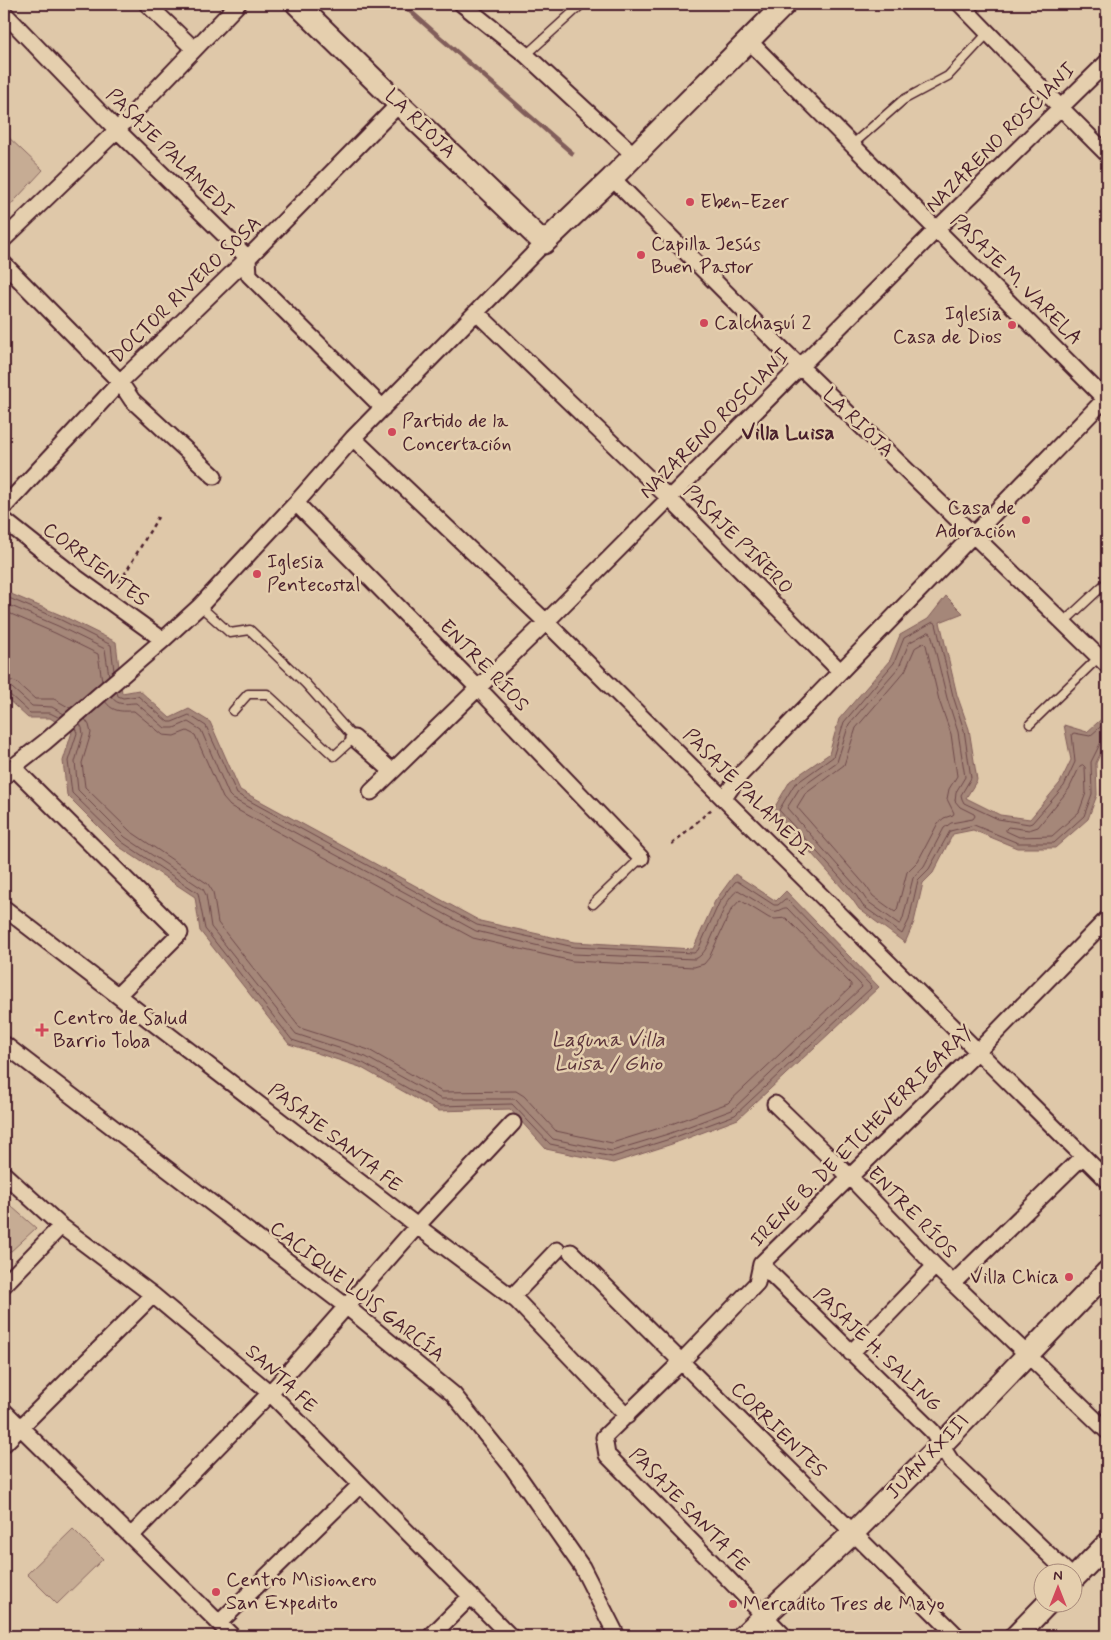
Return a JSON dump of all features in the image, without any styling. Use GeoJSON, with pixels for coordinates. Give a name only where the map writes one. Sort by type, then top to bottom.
{"type":"FeatureCollection","features":[{"type":"Feature","properties":{"kind":"street"},"geometry":{"type":"LineString","coordinates":[[147,4],[194,50]]}},
{"type":"Feature","properties":{"kind":"street"},"geometry":{"type":"LineString","coordinates":[[4,239],[117,130],[238,4]]}},
{"type":"Feature","properties":{"kind":"street","name":"LA RIOJA"},"geometry":{"type":"LineString","coordinates":[[297,4],[544,242]]}},
{"type":"Feature","properties":{"kind":"street"},"geometry":{"type":"LineString","coordinates":[[462,4],[526,55],[634,155]]}},
{"type":"Feature","properties":{"kind":"street"},"geometry":{"type":"LineString","coordinates":[[118,995],[180,933],[8,772],[45,742],[200,606],[296,504],[353,438],[477,313],[544,242],[612,178],[785,4]]}},
{"type":"Feature","properties":{"kind":"street"},"geometry":{"type":"LineString","coordinates":[[960,4],[1107,154]]}},
{"type":"Feature","properties":{"kind":"street","name":"PASAJE PALAMEDI"},"geometry":{"type":"LineString","coordinates":[[4,13],[117,130],[248,258],[249,275],[383,408]]}},
{"type":"Feature","properties":{"kind":"street","name":"PASAJE M. VARELA"},"geometry":{"type":"LineString","coordinates":[[749,41],[1106,398]]}},
{"type":"Feature","properties":{"kind":"street","name":"NAZARENO ROSCIANI"},"geometry":{"type":"LineString","coordinates":[[371,792],[546,622],[937,229],[1107,62]]}},
{"type":"Feature","properties":{"kind":"street","name":"DOCTOR RIVERO SOSA"},"geometry":{"type":"LineString","coordinates":[[4,507],[120,382],[248,258],[399,104]]}},
{"type":"Feature","properties":{"kind":"street","name":"LA RIOJA"},"geometry":{"type":"LineString","coordinates":[[612,178],[800,366],[1103,661]]}},
{"type":"Feature","properties":{"kind":"street"},"geometry":{"type":"LineString","coordinates":[[4,264],[120,382],[132,400],[214,476]]}},
{"type":"Feature","properties":{"kind":"street","name":"PASAJE PIÑERO"},"geometry":{"type":"LineString","coordinates":[[477,313],[670,499],[840,671]]}},
{"type":"Feature","properties":{"kind":"street"},"geometry":{"type":"LineString","coordinates":[[724,798],[740,775],[1106,398]]}},
{"type":"Feature","properties":{"kind":"street","name":"PASAJE PALAMEDI"},"geometry":{"type":"LineString","coordinates":[[353,438],[546,622],[976,1052],[1107,1180]]}},
{"type":"Feature","properties":{"kind":"street","name":"ENTRE RÍOS"},"geometry":{"type":"LineString","coordinates":[[296,504],[478,688],[642,858]]}},
{"type":"Feature","properties":{"kind":"street","name":"CORRIENTES"},"geometry":{"type":"LineString","coordinates":[[4,520],[162,640]]}},
{"type":"Feature","properties":{"kind":"street"},"geometry":{"type":"LineString","coordinates":[[354,738],[392,771]]}},
{"type":"Feature","properties":{"kind":"street","name":"PASAJE SANTA FE"},"geometry":{"type":"LineString","coordinates":[[4,908],[512,1297],[627,1416]]}},
{"type":"Feature","properties":{"kind":"street","name":"IRENE B. DE ETCHEVERRIGARAY"},"geometry":{"type":"LineString","coordinates":[[607,1455],[604,1437],[682,1362],[757,1283],[761,1264],[1105,927]]}},
{"type":"Feature","properties":{"kind":"street","name":"CACIQUE LUIS GARCÍA"},"geometry":{"type":"LineString","coordinates":[[4,1044],[347,1307],[453,1394],[512,1467],[582,1567],[617,1636]]}},
{"type":"Feature","properties":{"kind":"street","name":"ENTRE RÍOS"},"geometry":{"type":"LineString","coordinates":[[776,1104],[849,1176],[935,1266],[1107,1432]]}},
{"type":"Feature","properties":{"kind":"street"},"geometry":{"type":"LineString","coordinates":[[131,1536],[270,1393],[417,1226],[513,1123]]}},
{"type":"Feature","properties":{"kind":"street"},"geometry":{"type":"LineString","coordinates":[[953,1282],[1083,1156]]}},
{"type":"Feature","properties":{"kind":"street","name":"SANTA FE"},"geometry":{"type":"LineString","coordinates":[[4,1174],[61,1226],[153,1295],[270,1393],[510,1636]]}},
{"type":"Feature","properties":{"kind":"street"},"geometry":{"type":"LineString","coordinates":[[4,1284],[61,1226]]}},
{"type":"Feature","properties":{"kind":"street","name":"CORRIENTES"},"geometry":{"type":"LineString","coordinates":[[512,1297],[564,1251],[682,1362],[956,1636]]}},
{"type":"Feature","properties":{"kind":"street","name":"PASAJE H. SALING"},"geometry":{"type":"LineString","coordinates":[[761,1264],[932,1431],[951,1462],[1056,1562]]}},
{"type":"Feature","properties":{"kind":"street"},"geometry":{"type":"LineString","coordinates":[[851,1353],[935,1266]]}},
{"type":"Feature","properties":{"kind":"street","name":"JUAN XXIII"},"geometry":{"type":"LineString","coordinates":[[743,1636],[853,1533],[941,1445],[1107,1272]]}},
{"type":"Feature","properties":{"kind":"street"},"geometry":{"type":"LineString","coordinates":[[4,1444],[153,1295]]}},
{"type":"Feature","properties":{"kind":"street"},"geometry":{"type":"LineString","coordinates":[[4,1411],[232,1636]]}},
{"type":"Feature","properties":{"kind":"street","name":"PASAJE SANTA FE"},"geometry":{"type":"LineString","coordinates":[[607,1455],[784,1636]]}},
{"type":"Feature","properties":{"kind":"street"},"geometry":{"type":"LineString","coordinates":[[219,1623],[360,1485]]}},
{"type":"Feature","properties":{"kind":"street"},"geometry":{"type":"LineString","coordinates":[[1084,1568],[1107,1544]]}},
{"type":"Feature","properties":{"kind":"street"},"geometry":{"type":"LineString","coordinates":[[431,1636],[471,1596]]}},
{"type":"Feature","properties":{"kind":"street"},"geometry":{"type":"LineString","coordinates":[[1016,1636],[1039,1612]]}},
{"type":"Feature","properties":{"kind":"lane"},"geometry":{"type":"LineString","coordinates":[[526,55],[582,4]]}},
{"type":"Feature","properties":{"kind":"lane"},"geometry":{"type":"LineString","coordinates":[[853,144],[903,100],[948,76],[989,32]]}},
{"type":"Feature","properties":{"kind":"lane"},"geometry":{"type":"LineString","coordinates":[[1064,622],[1107,582]]}},
{"type":"Feature","properties":{"kind":"lane"},"geometry":{"type":"LineString","coordinates":[[200,606],[230,633],[250,630],[306,684],[354,738],[334,756],[267,694],[248,694],[233,711]]}},
{"type":"Feature","properties":{"kind":"lane"},"geometry":{"type":"LineString","coordinates":[[1030,724],[1103,661]]}},
{"type":"Feature","properties":{"kind":"lane"},"geometry":{"type":"LineString","coordinates":[[593,904],[642,858]]}},
{"type":"Feature","properties":{"kind":"path"},"geometry":{"type":"LineString","coordinates":[[109,601],[158,517]]}},
{"type":"Feature","properties":{"kind":"path"},"geometry":{"type":"LineString","coordinates":[[672,844],[724,798]]}},
{"type":"Feature","properties":{"kind":"shaded area"},"geometry":{"type":"Polygon","coordinates":[[[4,133],[43,170],[4,212],[4,133]]]}},
{"type":"Feature","properties":{"kind":"shaded area"},"geometry":{"type":"Polygon","coordinates":[[[4,1200],[36,1228],[9,1253],[4,1248],[4,1200]]]}},
{"type":"Feature","properties":{"kind":"shaded area"},"geometry":{"type":"Polygon","coordinates":[[[73,1529],[103,1559],[57,1604],[27,1574],[73,1529]]]}},
{"type":"Feature","properties":{"kind":"water","name":"Laguna Villa Luisa / Ghio"},"geometry":{"type":"Polygon","coordinates":[[[4,591],[63,616],[116,642],[122,693],[139,690],[170,718],[189,709],[210,722],[240,790],[480,921],[574,942],[693,949],[715,901],[735,874],[776,901],[786,891],[879,987],[738,1119],[672,1144],[613,1163],[546,1149],[510,1109],[438,1111],[360,1067],[289,1044],[200,931],[195,897],[118,846],[67,795],[63,761],[72,732],[50,718],[28,718],[4,696],[4,591]]]}},
{"type":"Feature","properties":{"kind":"water"},"geometry":{"type":"Polygon","coordinates":[[[946,596],[963,613],[940,622],[957,695],[969,729],[977,780],[966,798],[1000,815],[1030,819],[1060,783],[1071,760],[1064,725],[1087,732],[1107,714],[1107,740],[1096,763],[1097,795],[1088,819],[1055,848],[1017,848],[973,830],[953,834],[933,873],[923,883],[914,922],[905,943],[859,909],[773,810],[790,781],[829,754],[839,719],[890,660],[900,635],[928,619],[946,596]]]}},
{"type":"Feature","properties":{"kind":"waterway"},"geometry":{"type":"LineString","coordinates":[[402,4],[572,153]]}},
{"type":"Feature","properties":{"kind":"place","name":"Eben-Ezer"},"geometry":{"type":"Point","coordinates":[690,202]}},
{"type":"Feature","properties":{"kind":"place","name":"Capilla Jesús Buen Pastor"},"geometry":{"type":"Point","coordinates":[641,255]}},
{"type":"Feature","properties":{"kind":"place","name":"Calchaquí 2"},"geometry":{"type":"Point","coordinates":[704,323]}},
{"type":"Feature","properties":{"kind":"place","name":"Iglesia Casa de Dios"},"geometry":{"type":"Point","coordinates":[1012,325]}},
{"type":"Feature","properties":{"kind":"place","name":"Partido de la Concertación"},"geometry":{"type":"Point","coordinates":[392,432]}},
{"type":"Feature","properties":{"kind":"place","name":"Casa de Adoración"},"geometry":{"type":"Point","coordinates":[1026,520]}},
{"type":"Feature","properties":{"kind":"place","name":"Iglesia Pentecostal"},"geometry":{"type":"Point","coordinates":[257,574]}},
{"type":"Feature","properties":{"kind":"place","name":"Centro de Salud Barrio Toba"},"geometry":{"type":"Point","coordinates":[42,1030]}},
{"type":"Feature","properties":{"kind":"place","name":"Villa Chica"},"geometry":{"type":"Point","coordinates":[1069,1277]}},
{"type":"Feature","properties":{"kind":"place","name":"Centro Misionero San Expedito"},"geometry":{"type":"Point","coordinates":[216,1592]}},
{"type":"Feature","properties":{"kind":"place","name":"Mercadito Tres de Mayo"},"geometry":{"type":"Point","coordinates":[733,1604]}},
{"type":"Feature","properties":{"kind":"district","name":"Villa Luisa"},"geometry":{"type":"Point","coordinates":[788,433]}}]}
